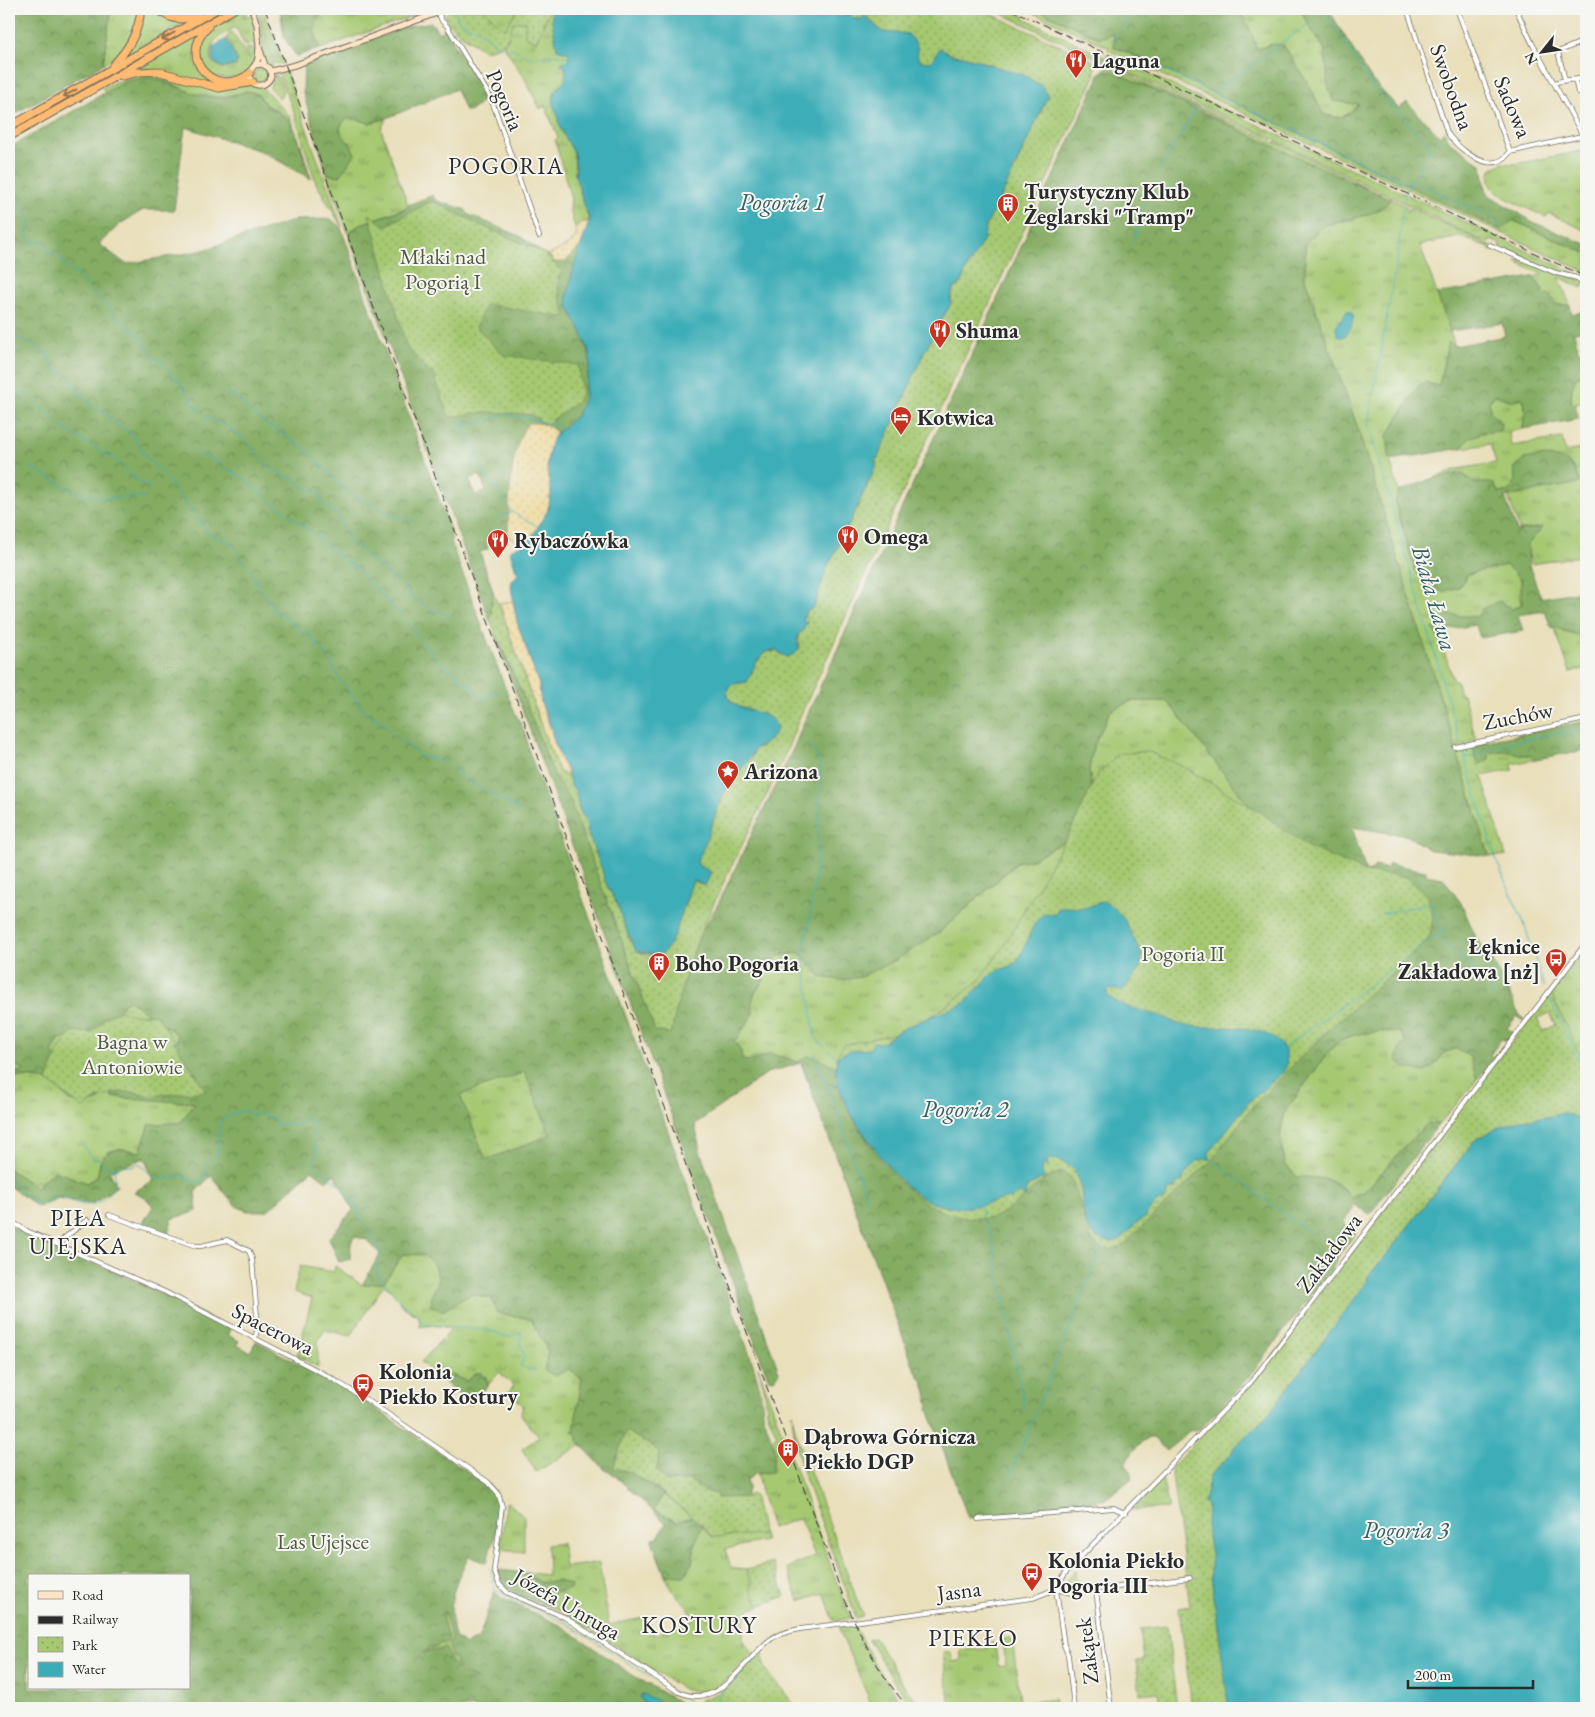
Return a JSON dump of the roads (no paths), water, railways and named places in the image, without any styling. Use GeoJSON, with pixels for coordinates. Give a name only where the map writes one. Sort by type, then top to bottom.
{"type":"FeatureCollection","features":[{"type":"Feature","properties":{"kind":"highway"},"geometry":{"type":"LineString","coordinates":[[106,72],[131,43],[138,27],[141,9]]}},
{"type":"Feature","properties":{"kind":"highway"},"geometry":{"type":"LineString","coordinates":[[158,9],[167,16],[180,19],[214,11]]}},
{"type":"Feature","properties":{"kind":"highway"},"geometry":{"type":"LineString","coordinates":[[9,137],[234,9]]}},
{"type":"Feature","properties":{"kind":"highway"},"geometry":{"type":"LineString","coordinates":[[9,128],[214,11]]}},
{"type":"Feature","properties":{"kind":"highway"},"geometry":{"type":"LineString","coordinates":[[215,20],[203,31],[196,45],[196,58],[202,70],[211,78],[224,82],[238,80],[250,73]]}},
{"type":"Feature","properties":{"kind":"highway"},"geometry":{"type":"LineString","coordinates":[[112,78],[152,71],[216,88],[228,88],[253,82]]}},
{"type":"Feature","properties":{"kind":"street"},"geometry":{"type":"LineString","coordinates":[[270,71],[297,64],[448,9]]}},
{"type":"Feature","properties":{"kind":"street","name":"Swobodna"},"geometry":{"type":"LineString","coordinates":[[1407,9],[1450,138],[1458,146],[1483,162],[1496,163],[1505,159],[1510,152]]}},
{"type":"Feature","properties":{"kind":"street","name":"Sadowa"},"geometry":{"type":"LineString","coordinates":[[1457,9],[1510,152],[1584,136]]}},
{"type":"Feature","properties":{"kind":"street"},"geometry":{"type":"LineString","coordinates":[[1516,9],[1584,136]]}},
{"type":"Feature","properties":{"kind":"street"},"geometry":{"type":"LineString","coordinates":[[253,11],[260,47],[271,78],[267,83],[260,85],[253,82],[250,73],[255,66],[260,47]]}},
{"type":"Feature","properties":{"kind":"street","name":"Pogoria"},"geometry":{"type":"LineString","coordinates":[[438,12],[491,98],[539,236]]}},
{"type":"Feature","properties":{"kind":"street"},"geometry":{"type":"LineString","coordinates":[[1565,80],[1558,52],[1586,40]]}},
{"type":"Feature","properties":{"kind":"street"},"geometry":{"type":"LineString","coordinates":[[255,66],[259,64],[265,65]]}},
{"type":"Feature","properties":{"kind":"street"},"geometry":{"type":"LineString","coordinates":[[1554,83],[1586,78]]}},
{"type":"Feature","properties":{"kind":"street"},"geometry":{"type":"LineString","coordinates":[[1574,80],[1578,92],[1586,92]]}},
{"type":"Feature","properties":{"kind":"street"},"geometry":{"type":"LineString","coordinates":[[1490,244],[1556,273],[1577,278],[1586,285]]}},
{"type":"Feature","properties":{"kind":"street","name":"Zuchów"},"geometry":{"type":"LineString","coordinates":[[1456,747],[1585,719]]}},
{"type":"Feature","properties":{"kind":"street","name":"Zakładowa"},"geometry":{"type":"LineString","coordinates":[[1056,1589],[1066,1572],[1251,1382],[1586,943]]}},
{"type":"Feature","properties":{"kind":"street"},"geometry":{"type":"LineString","coordinates":[[109,1215],[196,1246],[227,1240],[249,1251],[252,1259],[258,1327],[255,1338]]}},
{"type":"Feature","properties":{"kind":"street","name":"Spacerowa"},"geometry":{"type":"LineString","coordinates":[[9,1220],[27,1231],[165,1292],[326,1375],[360,1395],[488,1482],[501,1500]]}},
{"type":"Feature","properties":{"kind":"street"},"geometry":{"type":"LineString","coordinates":[[60,1245],[63,1239],[87,1220]]}},
{"type":"Feature","properties":{"kind":"street","name":"Józefa Unruga"},"geometry":{"type":"LineString","coordinates":[[501,1500],[502,1509],[494,1570],[499,1584],[508,1593],[564,1617],[679,1692],[701,1696],[715,1692],[742,1668]]}},
{"type":"Feature","properties":{"kind":"street"},"geometry":{"type":"LineString","coordinates":[[978,1518],[1114,1508],[1125,1513]]}},
{"type":"Feature","properties":{"kind":"street","name":"Jasna"},"geometry":{"type":"LineString","coordinates":[[742,1668],[770,1640],[792,1631],[1033,1598],[1056,1589],[1069,1593],[1190,1578]]}},
{"type":"Feature","properties":{"kind":"street"},"geometry":{"type":"LineString","coordinates":[[1056,1589],[1064,1645],[1068,1655],[1074,1708]]}},
{"type":"Feature","properties":{"kind":"street","name":"Zakątek"},"geometry":{"type":"LineString","coordinates":[[1096,1590],[1111,1708]]}},
{"type":"Feature","properties":{"kind":"water","name":"Pogoria 1"},"geometry":{"type":"Polygon","coordinates":[[[552,9],[829,9],[838,17],[850,14],[859,20],[865,16],[882,32],[908,34],[916,45],[920,61],[930,62],[941,48],[951,55],[963,56],[1026,76],[1043,87],[1048,96],[985,228],[984,239],[966,270],[961,284],[953,289],[950,305],[924,352],[875,461],[877,463],[873,473],[826,569],[814,607],[806,612],[803,620],[807,622],[797,638],[799,649],[790,656],[783,655],[776,650],[765,652],[756,663],[747,682],[733,684],[728,687],[728,696],[732,703],[767,716],[774,721],[777,729],[772,738],[760,747],[756,747],[722,797],[697,861],[698,865],[711,872],[705,886],[693,880],[674,936],[666,950],[660,955],[636,951],[622,920],[619,908],[605,881],[588,834],[587,823],[580,811],[575,789],[571,786],[567,769],[562,763],[552,735],[552,729],[541,703],[539,685],[517,622],[511,587],[512,581],[519,573],[516,571],[510,550],[531,539],[548,510],[551,493],[547,463],[551,442],[557,433],[577,415],[585,396],[590,363],[589,352],[568,306],[567,297],[574,266],[590,219],[575,174],[574,153],[562,131],[553,105],[555,91],[565,81],[566,68],[561,64],[568,60],[570,55],[557,49],[552,9]]]}},
{"type":"Feature","properties":{"kind":"water"},"geometry":{"type":"Polygon","coordinates":[[[226,39],[237,61],[234,66],[221,67],[213,61],[213,47],[226,39]]]}},
{"type":"Feature","properties":{"kind":"water"},"geometry":{"type":"Polygon","coordinates":[[[1347,311],[1351,312],[1354,317],[1352,324],[1346,335],[1339,337],[1336,327],[1347,311]]]}},
{"type":"Feature","properties":{"kind":"water","name":"Pogoria 2"},"geometry":{"type":"Polygon","coordinates":[[[1104,901],[1124,919],[1142,955],[1140,968],[1125,988],[1121,991],[1110,989],[1107,992],[1108,996],[1137,1010],[1161,1016],[1178,1024],[1251,1029],[1264,1033],[1276,1040],[1285,1050],[1287,1064],[1283,1072],[1250,1101],[1209,1152],[1210,1159],[1199,1160],[1184,1175],[1183,1181],[1176,1184],[1175,1189],[1170,1189],[1164,1200],[1159,1201],[1145,1215],[1145,1218],[1114,1242],[1100,1239],[1089,1229],[1085,1221],[1079,1179],[1075,1174],[1075,1170],[1056,1159],[1049,1159],[1047,1162],[1049,1168],[1045,1164],[1043,1165],[1042,1174],[1046,1179],[1041,1179],[1026,1188],[1025,1197],[1020,1193],[1011,1200],[1009,1198],[968,1207],[952,1207],[924,1199],[912,1191],[891,1170],[853,1118],[839,1086],[834,1087],[839,1083],[836,1075],[837,1057],[850,1051],[870,1049],[874,1042],[883,1043],[897,1032],[911,1025],[963,1004],[993,973],[1011,966],[1017,961],[1035,923],[1045,913],[1055,915],[1058,909],[1064,907],[1085,908],[1104,901]]]}},
{"type":"Feature","properties":{"kind":"water","name":"Pogoria 3"},"geometry":{"type":"Polygon","coordinates":[[[1563,1113],[1586,1120],[1586,1708],[1229,1708],[1211,1577],[1211,1554],[1206,1525],[1207,1505],[1204,1503],[1210,1475],[1231,1454],[1234,1447],[1268,1415],[1367,1282],[1368,1276],[1474,1141],[1499,1127],[1521,1120],[1563,1113]]]}},
{"type":"Feature","properties":{"kind":"water"},"geometry":{"type":"Polygon","coordinates":[[[642,1694],[673,1708],[645,1708],[645,1704],[640,1697],[642,1694]]]}},
{"type":"Feature","properties":{"kind":"waterway","name":"Pogoria"},"geometry":{"type":"LineString","coordinates":[[454,9],[460,22],[479,31],[492,40],[496,46],[514,49],[531,58],[558,54],[562,57],[571,55]]}},
{"type":"Feature","properties":{"kind":"waterway"},"geometry":{"type":"LineString","coordinates":[[1111,41],[1123,26],[1132,9]]}},
{"type":"Feature","properties":{"kind":"waterway","name":"Biała Ława"},"geometry":{"type":"LineString","coordinates":[[1323,9],[1369,82],[1427,143],[1430,150],[1427,156]]}},
{"type":"Feature","properties":{"kind":"waterway"},"geometry":{"type":"LineString","coordinates":[[1217,89],[1310,23]]}},
{"type":"Feature","properties":{"kind":"waterway"},"geometry":{"type":"LineString","coordinates":[[1142,60],[1410,184]]}},
{"type":"Feature","properties":{"kind":"waterway"},"geometry":{"type":"LineString","coordinates":[[1159,171],[1195,110]]}},
{"type":"Feature","properties":{"kind":"waterway","name":"Biała Ława"},"geometry":{"type":"LineString","coordinates":[[1418,170],[1423,161]]}},
{"type":"Feature","properties":{"kind":"waterway","name":"Biała Ława"},"geometry":{"type":"LineString","coordinates":[[1404,201],[1404,196],[1416,174]]}},
{"type":"Feature","properties":{"kind":"waterway"},"geometry":{"type":"LineString","coordinates":[[1417,183],[1486,214],[1495,219],[1500,227]]}},
{"type":"Feature","properties":{"kind":"waterway"},"geometry":{"type":"LineString","coordinates":[[1133,242],[1152,184]]}},
{"type":"Feature","properties":{"kind":"waterway"},"geometry":{"type":"LineString","coordinates":[[10,189],[22,206],[31,226],[26,233],[29,242],[42,242],[50,254],[61,258],[67,268],[76,274],[116,316],[138,334],[155,359],[161,361],[181,385],[201,414]]}},
{"type":"Feature","properties":{"kind":"waterway","name":"Biała Ława"},"geometry":{"type":"LineString","coordinates":[[1403,208],[1397,260],[1368,424],[1461,744]]}},
{"type":"Feature","properties":{"kind":"waterway"},"geometry":{"type":"LineString","coordinates":[[14,335],[47,354],[56,370],[64,372],[85,399],[132,435],[147,457],[164,475]]}},
{"type":"Feature","properties":{"kind":"waterway"},"geometry":{"type":"LineString","coordinates":[[226,390],[261,420],[308,451],[348,493],[392,515],[414,521]]}},
{"type":"Feature","properties":{"kind":"waterway"},"geometry":{"type":"LineString","coordinates":[[9,395],[26,394],[64,429],[122,464],[131,476],[151,488]]}},
{"type":"Feature","properties":{"kind":"waterway"},"geometry":{"type":"LineString","coordinates":[[465,425],[482,422],[505,414],[557,425]]}},
{"type":"Feature","properties":{"kind":"waterway"},"geometry":{"type":"LineString","coordinates":[[205,417],[226,426],[243,438],[269,468],[295,480],[306,489],[318,492],[323,504],[338,515],[349,541],[404,587],[415,601],[451,616]]}},
{"type":"Feature","properties":{"kind":"waterway"},"geometry":{"type":"LineString","coordinates":[[455,429],[465,425],[470,439]]}},
{"type":"Feature","properties":{"kind":"waterway"},"geometry":{"type":"LineString","coordinates":[[559,426],[562,430]]}},
{"type":"Feature","properties":{"kind":"waterway"},"geometry":{"type":"LineString","coordinates":[[472,442],[481,466]]}},
{"type":"Feature","properties":{"kind":"waterway"},"geometry":{"type":"LineString","coordinates":[[194,449],[201,455],[211,458],[243,478],[346,562],[354,566],[408,622],[435,657],[469,684],[481,698],[501,691]]}},
{"type":"Feature","properties":{"kind":"waterway"},"geometry":{"type":"LineString","coordinates":[[29,466],[73,491],[101,498],[146,497]]}},
{"type":"Feature","properties":{"kind":"waterway"},"geometry":{"type":"LineString","coordinates":[[483,471],[512,512],[537,526]]}},
{"type":"Feature","properties":{"kind":"waterway"},"geometry":{"type":"LineString","coordinates":[[167,479],[209,534],[234,546],[274,610],[289,619],[296,627],[313,639],[331,662],[339,679],[369,716],[380,720],[401,741],[414,750],[417,755],[445,762],[469,781],[521,811]]}},
{"type":"Feature","properties":{"kind":"waterway"},"geometry":{"type":"LineString","coordinates":[[497,519],[512,512]]}},
{"type":"Feature","properties":{"kind":"waterway"},"geometry":{"type":"LineString","coordinates":[[1465,758],[1523,740],[1586,729]]}},
{"type":"Feature","properties":{"kind":"waterway"},"geometry":{"type":"LineString","coordinates":[[809,920],[816,872],[821,779],[820,764],[811,744]]}},
{"type":"Feature","properties":{"kind":"waterway","name":"Biała Ława"},"geometry":{"type":"LineString","coordinates":[[1462,748],[1497,862],[1524,923],[1544,987]]}},
{"type":"Feature","properties":{"kind":"waterway"},"geometry":{"type":"LineString","coordinates":[[1382,914],[1432,903],[1441,932]]}},
{"type":"Feature","properties":{"kind":"waterway"},"geometry":{"type":"LineString","coordinates":[[809,921],[803,954],[815,1035],[818,1041],[825,1047]]}},
{"type":"Feature","properties":{"kind":"waterway"},"geometry":{"type":"LineString","coordinates":[[1284,1048],[1448,927]]}},
{"type":"Feature","properties":{"kind":"waterway"},"geometry":{"type":"LineString","coordinates":[[1436,937],[1488,980],[1493,996]]}},
{"type":"Feature","properties":{"kind":"waterway","name":"Biała Ława"},"geometry":{"type":"LineString","coordinates":[[1550,999],[1579,1061],[1586,1070]]}},
{"type":"Feature","properties":{"kind":"waterway"},"geometry":{"type":"LineString","coordinates":[[828,1050],[837,1057]]}},
{"type":"Feature","properties":{"kind":"waterway"},"geometry":{"type":"LineString","coordinates":[[814,1054],[829,1089]]}},
{"type":"Feature","properties":{"kind":"waterway"},"geometry":{"type":"LineString","coordinates":[[831,1088],[829,1089],[867,1200]]}},
{"type":"Feature","properties":{"kind":"waterway"},"geometry":{"type":"LineString","coordinates":[[9,1180],[29,1198],[42,1205],[56,1196],[89,1205],[100,1201],[115,1185],[114,1169],[124,1165],[132,1166],[138,1163],[159,1179],[183,1176],[192,1181],[201,1181],[207,1175],[206,1165],[217,1154],[221,1120],[240,1111],[245,1111],[254,1116],[261,1113],[272,1117],[276,1125],[285,1123],[297,1125],[305,1119],[310,1120],[315,1127],[313,1135],[316,1147],[314,1165],[321,1171]]}},
{"type":"Feature","properties":{"kind":"waterway"},"geometry":{"type":"LineString","coordinates":[[83,1145],[92,1159],[98,1159],[106,1166],[116,1168]]}},
{"type":"Feature","properties":{"kind":"waterway"},"geometry":{"type":"LineString","coordinates":[[1210,1159],[1309,1232]]}},
{"type":"Feature","properties":{"kind":"waterway"},"geometry":{"type":"LineString","coordinates":[[325,1173],[350,1194],[359,1210],[362,1221],[380,1252],[381,1258],[377,1265],[377,1273],[403,1305],[419,1316],[422,1324],[486,1329],[504,1336],[514,1336],[520,1331],[520,1343],[524,1355],[521,1366],[535,1370]]}},
{"type":"Feature","properties":{"kind":"waterway"},"geometry":{"type":"LineString","coordinates":[[980,1205],[982,1215]]}},
{"type":"Feature","properties":{"kind":"waterway"},"geometry":{"type":"LineString","coordinates":[[987,1223],[992,1240],[1025,1410]]}},
{"type":"Feature","properties":{"kind":"waterway"},"geometry":{"type":"LineString","coordinates":[[1097,1258],[1104,1241]]}},
{"type":"Feature","properties":{"kind":"waterway"},"geometry":{"type":"LineString","coordinates":[[1011,1474],[1096,1261]]}},
{"type":"Feature","properties":{"kind":"waterway"},"geometry":{"type":"LineString","coordinates":[[491,1568],[495,1591],[501,1592],[512,1600],[568,1624],[699,1708]]}},
{"type":"Feature","properties":{"kind":"waterway"},"geometry":{"type":"LineString","coordinates":[[748,1668],[760,1655]]}},
{"type":"Feature","properties":{"kind":"waterway"},"geometry":{"type":"LineString","coordinates":[[713,1703],[743,1673]]}},
{"type":"Feature","properties":{"kind":"railway"},"geometry":{"type":"LineString","coordinates":[[265,9],[840,1588],[869,1651],[887,1681],[909,1708]]}},
{"type":"Feature","properties":{"kind":"railway"},"geometry":{"type":"LineString","coordinates":[[1010,9],[1586,277]]}},
{"type":"Feature","properties":{"kind":"place","name":"Laguna"},"geometry":{"type":"Point","coordinates":[1076,79]}},
{"type":"Feature","properties":{"kind":"place","name":"Turystyczny Klub Żeglarski \"Tramp\""},"geometry":{"type":"Point","coordinates":[1008,223]}},
{"type":"Feature","properties":{"kind":"place","name":"Shuma"},"geometry":{"type":"Point","coordinates":[940,349]}},
{"type":"Feature","properties":{"kind":"place","name":"Kotwica"},"geometry":{"type":"Point","coordinates":[901,436]}},
{"type":"Feature","properties":{"kind":"place","name":"Omega"},"geometry":{"type":"Point","coordinates":[848,555]}},
{"type":"Feature","properties":{"kind":"place","name":"Rybaczówka"},"geometry":{"type":"Point","coordinates":[498,559]}},
{"type":"Feature","properties":{"kind":"place","name":"Arizona"},"geometry":{"type":"Point","coordinates":[728,790]}},
{"type":"Feature","properties":{"kind":"place","name":"Łęknice Zakładowa [nż]"},"geometry":{"type":"Point","coordinates":[1556,978]}},
{"type":"Feature","properties":{"kind":"place","name":"Boho Pogoria"},"geometry":{"type":"Point","coordinates":[659,982]}},
{"type":"Feature","properties":{"kind":"place","name":"Kolonia Piekło Kostury"},"geometry":{"type":"Point","coordinates":[363,1403]}},
{"type":"Feature","properties":{"kind":"place","name":"Dąbrowa Górnicza Piekło DGP"},"geometry":{"type":"Point","coordinates":[788,1468]}},
{"type":"Feature","properties":{"kind":"place","name":"Kolonia Piekło Pogoria III"},"geometry":{"type":"Point","coordinates":[1032,1592]}},
{"type":"Feature","properties":{"kind":"district","name":"POGORIA"},"geometry":{"type":"Point","coordinates":[506,165]}},
{"type":"Feature","properties":{"kind":"district","name":"PIŁA UJEJSKA"},"geometry":{"type":"Point","coordinates":[78,1231]}},
{"type":"Feature","properties":{"kind":"district","name":"KOSTURY"},"geometry":{"type":"Point","coordinates":[699,1624]}},
{"type":"Feature","properties":{"kind":"district","name":"PIEKŁO"},"geometry":{"type":"Point","coordinates":[973,1637]}},
{"type":"Feature","properties":{"kind":"park label","name":"Młaki nad Pogorią I"},"geometry":{"type":"Point","coordinates":[443,268]}},
{"type":"Feature","properties":{"kind":"park label","name":"Pogoria II"},"geometry":{"type":"Point","coordinates":[1183,953]}},
{"type":"Feature","properties":{"kind":"park label","name":"Bagna w Antoniowie"},"geometry":{"type":"Point","coordinates":[132,1054]}},
{"type":"Feature","properties":{"kind":"park label","name":"Las Ujejsce"},"geometry":{"type":"Point","coordinates":[323,1541]}}]}
